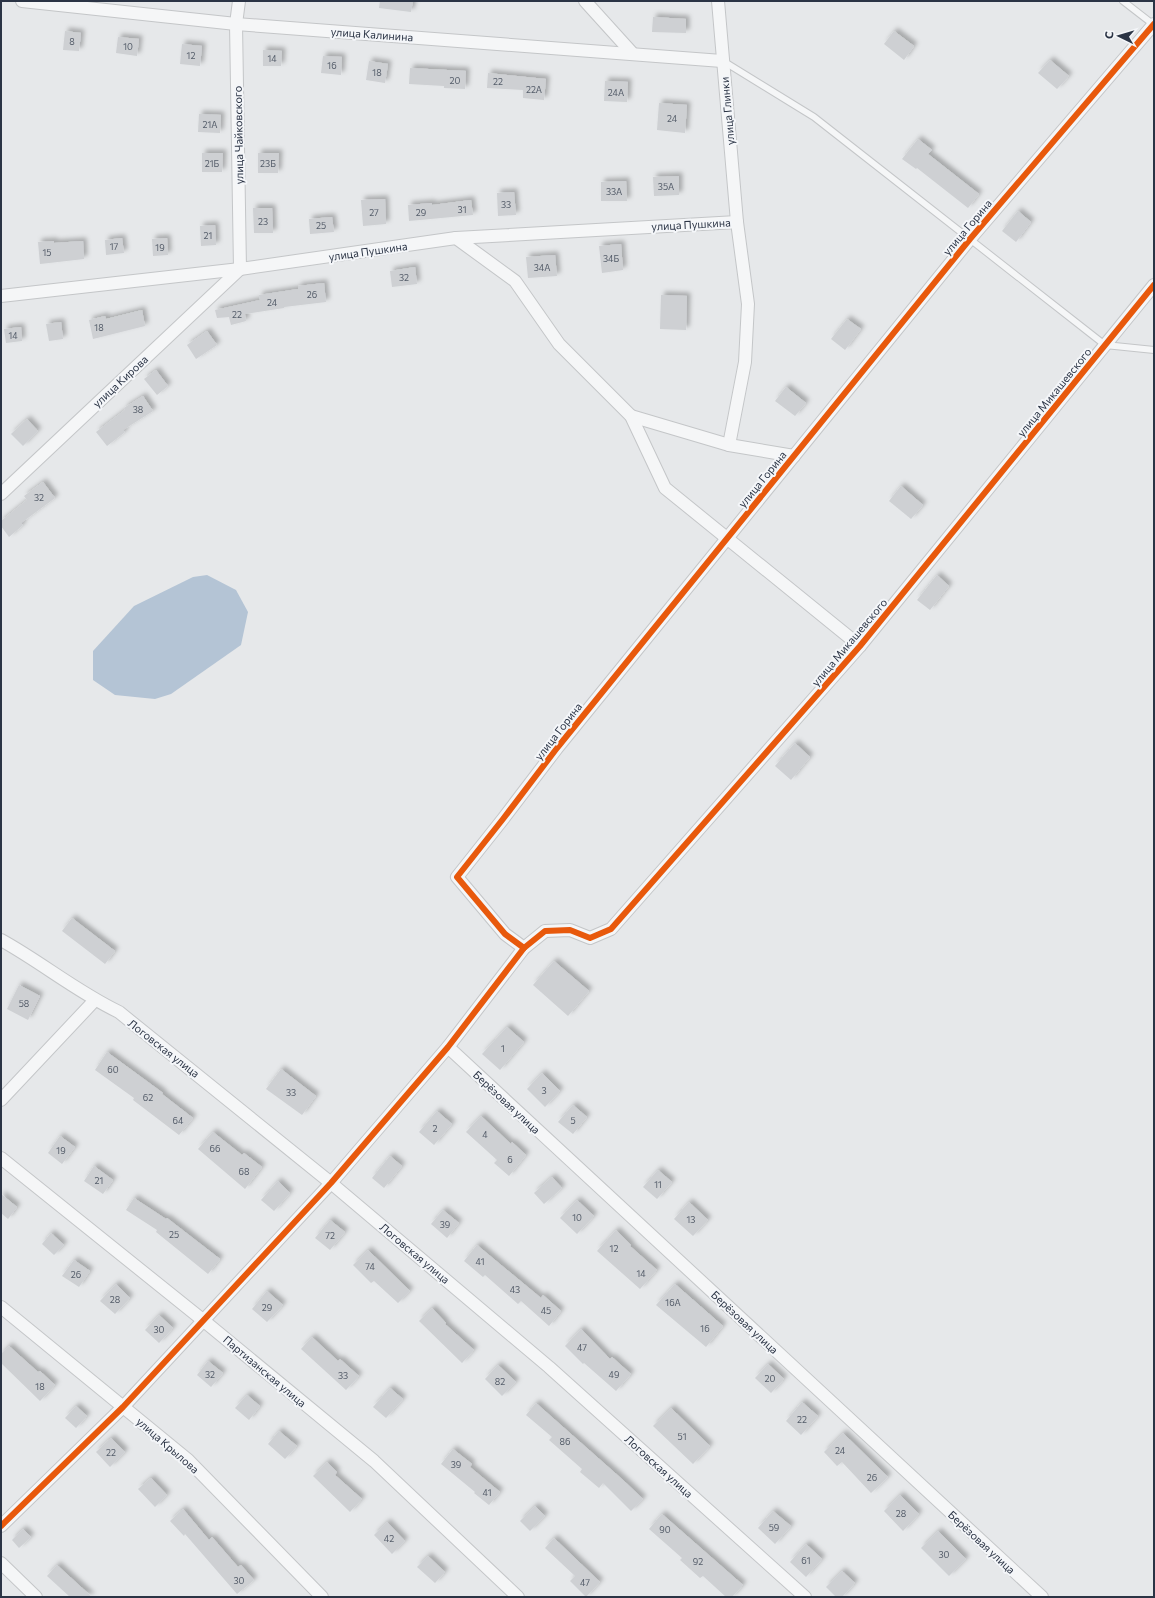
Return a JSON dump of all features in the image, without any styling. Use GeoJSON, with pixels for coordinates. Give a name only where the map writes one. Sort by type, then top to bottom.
{"type":"FeatureCollection","features":[{"type":"Feature","properties":{"kind":"street","name":"улица Калинина"},"geometry":{"type":"LineString","coordinates":[[22,1],[236,24],[722,60]]}},
{"type":"Feature","properties":{"kind":"street","name":"улица Чайковского"},"geometry":{"type":"LineString","coordinates":[[239,1],[236,24],[240,269]]}},
{"type":"Feature","properties":{"kind":"street"},"geometry":{"type":"LineString","coordinates":[[585,1],[633,54]]}},
{"type":"Feature","properties":{"kind":"street","name":"улица Глинки"},"geometry":{"type":"LineString","coordinates":[[718,1],[737,222],[748,304],[746,362],[729,445]]}},
{"type":"Feature","properties":{"kind":"street","name":"улица Горина"},"geometry":{"type":"LineString","coordinates":[[524,948],[504,934],[457,877],[557,748],[970,239],[1154,25]]}},
{"type":"Feature","properties":{"kind":"street","name":"улица Пушкина"},"geometry":{"type":"LineString","coordinates":[[1,296],[240,269],[456,238],[737,222]]}},
{"type":"Feature","properties":{"kind":"street"},"geometry":{"type":"LineString","coordinates":[[456,238],[515,281],[559,344],[631,416],[664,488],[860,646]]}},
{"type":"Feature","properties":{"kind":"street","name":"улица Кирова"},"geometry":{"type":"LineString","coordinates":[[1,494],[240,269]]}},
{"type":"Feature","properties":{"kind":"street","name":"улица Микашевского"},"geometry":{"type":"LineString","coordinates":[[1,1526],[122,1407],[204,1321],[331,1183],[448,1047],[524,948],[545,931],[570,930],[590,938],[612,929],[860,646],[1154,285]]}},
{"type":"Feature","properties":{"kind":"street"},"geometry":{"type":"LineString","coordinates":[[631,416],[729,445],[794,456]]}},
{"type":"Feature","properties":{"kind":"street","name":"Логовская улица"},"geometry":{"type":"LineString","coordinates":[[1,940],[95,1000],[119,1012],[331,1183],[549,1367],[805,1597]]}},
{"type":"Feature","properties":{"kind":"street"},"geometry":{"type":"LineString","coordinates":[[1,1100],[95,1000]]}},
{"type":"Feature","properties":{"kind":"street","name":"Берёзовая улица"},"geometry":{"type":"LineString","coordinates":[[448,1047],[1042,1597]]}},
{"type":"Feature","properties":{"kind":"street","name":"Партизанская улица"},"geometry":{"type":"LineString","coordinates":[[1,1158],[204,1321],[374,1461],[518,1597]]}},
{"type":"Feature","properties":{"kind":"street","name":"улица Крылова"},"geometry":{"type":"LineString","coordinates":[[1,1307],[188,1460],[322,1597]]}},
{"type":"Feature","properties":{"kind":"street"},"geometry":{"type":"LineString","coordinates":[[1,1563],[36,1597]]}},
{"type":"Feature","properties":{"kind":"lane"},"geometry":{"type":"LineString","coordinates":[[1123,1],[1154,25]]}},
{"type":"Feature","properties":{"kind":"lane"},"geometry":{"type":"LineString","coordinates":[[722,60],[814,117],[1105,345],[1154,350]]}},
{"type":"Feature","properties":{"kind":"water"},"geometry":{"type":"Polygon","coordinates":[[[207,575],[236,590],[248,612],[241,645],[171,694],[155,699],[115,695],[93,680],[93,651],[134,606],[193,577],[207,575]]]}},
{"type":"Feature","properties":{"kind":"building"},"geometry":{"type":"Polygon","coordinates":[[[380,1],[413,1],[411,12],[379,8],[380,1]]]}},
{"type":"Feature","properties":{"kind":"building"},"geometry":{"type":"Polygon","coordinates":[[[653,17],[686,19],[686,33],[652,32],[653,17]]]}},
{"type":"Feature","properties":{"kind":"building"},"geometry":{"type":"Polygon","coordinates":[[[65,31],[81,33],[79,51],[63,50],[65,31]]]}},
{"type":"Feature","properties":{"kind":"building"},"geometry":{"type":"Polygon","coordinates":[[[894,31],[914,46],[904,60],[884,44],[894,31]]]}},
{"type":"Feature","properties":{"kind":"building"},"geometry":{"type":"Polygon","coordinates":[[[118,37],[139,39],[137,56],[116,53],[118,37]]]}},
{"type":"Feature","properties":{"kind":"building"},"geometry":{"type":"Polygon","coordinates":[[[182,44],[202,46],[200,66],[180,64],[182,44]]]}},
{"type":"Feature","properties":{"kind":"building"},"geometry":{"type":"Polygon","coordinates":[[[263,50],[282,51],[281,66],[263,66],[263,50]]]}},
{"type":"Feature","properties":{"kind":"building"},"geometry":{"type":"Polygon","coordinates":[[[323,56],[342,57],[341,75],[321,73],[323,56]]]}},
{"type":"Feature","properties":{"kind":"building"},"geometry":{"type":"Polygon","coordinates":[[[1050,60],[1069,76],[1057,89],[1038,73],[1050,60]]]}},
{"type":"Feature","properties":{"kind":"building"},"geometry":{"type":"Polygon","coordinates":[[[369,61],[388,64],[385,83],[366,80],[369,61]]]}},
{"type":"Feature","properties":{"kind":"building"},"geometry":{"type":"Polygon","coordinates":[[[410,68],[466,71],[465,89],[409,84],[410,68]]]}},
{"type":"Feature","properties":{"kind":"building"},"geometry":{"type":"Polygon","coordinates":[[[488,73],[546,79],[544,100],[523,98],[523,90],[487,88],[488,73]]]}},
{"type":"Feature","properties":{"kind":"building"},"geometry":{"type":"Polygon","coordinates":[[[605,81],[628,82],[627,102],[604,101],[605,81]]]}},
{"type":"Feature","properties":{"kind":"building"},"geometry":{"type":"Polygon","coordinates":[[[659,103],[687,105],[685,133],[657,130],[659,103]]]}},
{"type":"Feature","properties":{"kind":"building"},"geometry":{"type":"Polygon","coordinates":[[[199,114],[221,115],[220,133],[198,132],[199,114]]]}},
{"type":"Feature","properties":{"kind":"building"},"geometry":{"type":"Polygon","coordinates":[[[918,139],[932,150],[928,154],[979,194],[968,208],[917,168],[916,169],[902,159],[918,139]]]}},
{"type":"Feature","properties":{"kind":"building"},"geometry":{"type":"Polygon","coordinates":[[[202,153],[223,153],[222,172],[202,172],[202,153]]]}},
{"type":"Feature","properties":{"kind":"building"},"geometry":{"type":"Polygon","coordinates":[[[258,153],[279,153],[278,173],[258,173],[258,153]]]}},
{"type":"Feature","properties":{"kind":"building"},"geometry":{"type":"Polygon","coordinates":[[[679,176],[679,195],[654,196],[653,177],[679,176]]]}},
{"type":"Feature","properties":{"kind":"building"},"geometry":{"type":"Polygon","coordinates":[[[626,181],[627,201],[601,201],[601,182],[626,181]]]}},
{"type":"Feature","properties":{"kind":"building"},"geometry":{"type":"Polygon","coordinates":[[[514,192],[516,215],[498,216],[497,193],[514,192]]]}},
{"type":"Feature","properties":{"kind":"building"},"geometry":{"type":"Polygon","coordinates":[[[385,199],[386,224],[363,226],[361,200],[385,199]]]}},
{"type":"Feature","properties":{"kind":"building"},"geometry":{"type":"Polygon","coordinates":[[[471,200],[473,215],[409,221],[408,205],[432,203],[432,205],[471,200]]]}},
{"type":"Feature","properties":{"kind":"building"},"geometry":{"type":"Polygon","coordinates":[[[253,208],[272,208],[273,233],[254,233],[253,208]]]}},
{"type":"Feature","properties":{"kind":"building"},"geometry":{"type":"Polygon","coordinates":[[[1018,211],[1031,222],[1016,242],[1002,231],[1018,211]]]}},
{"type":"Feature","properties":{"kind":"building"},"geometry":{"type":"Polygon","coordinates":[[[332,217],[334,232],[310,234],[309,219],[332,217]]]}},
{"type":"Feature","properties":{"kind":"building"},"geometry":{"type":"Polygon","coordinates":[[[215,225],[216,245],[201,246],[200,226],[215,225]]]}},
{"type":"Feature","properties":{"kind":"building"},"geometry":{"type":"Polygon","coordinates":[[[122,238],[124,253],[106,255],[105,240],[122,238]]]}},
{"type":"Feature","properties":{"kind":"building"},"geometry":{"type":"Polygon","coordinates":[[[167,238],[168,255],[153,256],[152,239],[167,238]]]}},
{"type":"Feature","properties":{"kind":"building"},"geometry":{"type":"Polygon","coordinates":[[[54,241],[54,243],[83,241],[84,259],[40,264],[38,242],[54,241]]]}},
{"type":"Feature","properties":{"kind":"building"},"geometry":{"type":"Polygon","coordinates":[[[621,244],[623,270],[602,273],[599,246],[621,244]]]}},
{"type":"Feature","properties":{"kind":"building"},"geometry":{"type":"Polygon","coordinates":[[[555,255],[557,276],[528,278],[526,257],[555,255]]]}},
{"type":"Feature","properties":{"kind":"building"},"geometry":{"type":"Polygon","coordinates":[[[415,267],[417,284],[392,287],[390,271],[415,267]]]}},
{"type":"Feature","properties":{"kind":"building"},"geometry":{"type":"Polygon","coordinates":[[[324,283],[326,302],[284,307],[245,314],[246,321],[231,325],[229,317],[217,318],[215,310],[260,300],[259,295],[298,289],[298,286],[324,283]]]}},
{"type":"Feature","properties":{"kind":"building"},"geometry":{"type":"Polygon","coordinates":[[[661,295],[687,296],[686,330],[660,329],[661,295]]]}},
{"type":"Feature","properties":{"kind":"building"},"geometry":{"type":"Polygon","coordinates":[[[142,310],[145,326],[93,339],[89,320],[105,316],[106,319],[142,310]]]}},
{"type":"Feature","properties":{"kind":"building"},"geometry":{"type":"Polygon","coordinates":[[[847,319],[861,329],[845,350],[831,339],[847,319]]]}},
{"type":"Feature","properties":{"kind":"building"},"geometry":{"type":"Polygon","coordinates":[[[61,322],[63,339],[49,341],[46,324],[61,322]]]}},
{"type":"Feature","properties":{"kind":"building"},"geometry":{"type":"Polygon","coordinates":[[[21,327],[22,341],[6,343],[4,329],[21,327]]]}},
{"type":"Feature","properties":{"kind":"building"},"geometry":{"type":"Polygon","coordinates":[[[207,331],[217,345],[196,359],[187,345],[207,331]]]}},
{"type":"Feature","properties":{"kind":"building"},"geometry":{"type":"Polygon","coordinates":[[[156,370],[168,386],[157,395],[144,379],[156,370]]]}},
{"type":"Feature","properties":{"kind":"building"},"geometry":{"type":"Polygon","coordinates":[[[786,387],[806,403],[795,416],[775,401],[786,387]]]}},
{"type":"Feature","properties":{"kind":"building"},"geometry":{"type":"Polygon","coordinates":[[[143,396],[153,411],[123,430],[125,432],[107,446],[96,432],[125,410],[124,408],[143,396]]]}},
{"type":"Feature","properties":{"kind":"building"},"geometry":{"type":"Polygon","coordinates":[[[27,419],[38,431],[23,446],[11,434],[27,419]]]}},
{"type":"Feature","properties":{"kind":"building"},"geometry":{"type":"Polygon","coordinates":[[[43,482],[55,498],[21,523],[23,525],[9,537],[1,526],[1,521],[27,500],[24,496],[43,482]]]}},
{"type":"Feature","properties":{"kind":"building"},"geometry":{"type":"Polygon","coordinates":[[[901,486],[923,505],[911,519],[889,501],[901,486]]]}},
{"type":"Feature","properties":{"kind":"building"},"geometry":{"type":"Polygon","coordinates":[[[937,575],[949,586],[930,610],[917,600],[937,575]]]}},
{"type":"Feature","properties":{"kind":"building"},"geometry":{"type":"Polygon","coordinates":[[[795,743],[810,757],[791,780],[775,766],[795,743]]]}},
{"type":"Feature","properties":{"kind":"building"},"geometry":{"type":"Polygon","coordinates":[[[72,918],[115,951],[105,964],[62,931],[72,918]]]}},
{"type":"Feature","properties":{"kind":"building"},"geometry":{"type":"Polygon","coordinates":[[[554,961],[589,991],[568,1016],[533,985],[554,961]]]}},
{"type":"Feature","properties":{"kind":"building"},"geometry":{"type":"Polygon","coordinates":[[[19,985],[40,996],[28,1020],[7,1009],[19,985]]]}},
{"type":"Feature","properties":{"kind":"building"},"geometry":{"type":"Polygon","coordinates":[[[507,1027],[524,1042],[500,1070],[482,1054],[507,1027]]]}},
{"type":"Feature","properties":{"kind":"building"},"geometry":{"type":"Polygon","coordinates":[[[107,1052],[163,1093],[162,1094],[193,1118],[179,1135],[133,1100],[134,1098],[95,1070],[107,1052]]]}},
{"type":"Feature","properties":{"kind":"building"},"geometry":{"type":"Polygon","coordinates":[[[281,1069],[316,1096],[302,1115],[266,1089],[281,1069]]]}},
{"type":"Feature","properties":{"kind":"building"},"geometry":{"type":"Polygon","coordinates":[[[542,1073],[560,1091],[545,1107],[527,1089],[542,1073]]]}},
{"type":"Feature","properties":{"kind":"building"},"geometry":{"type":"Polygon","coordinates":[[[573,1105],[587,1117],[573,1134],[558,1122],[573,1105]]]}},
{"type":"Feature","properties":{"kind":"building"},"geometry":{"type":"Polygon","coordinates":[[[437,1111],[452,1124],[434,1145],[419,1132],[437,1111]]]}},
{"type":"Feature","properties":{"kind":"building"},"geometry":{"type":"Polygon","coordinates":[[[481,1116],[511,1144],[512,1142],[526,1155],[509,1176],[494,1163],[497,1160],[466,1132],[481,1116]]]}},
{"type":"Feature","properties":{"kind":"building"},"geometry":{"type":"Polygon","coordinates":[[[213,1132],[242,1155],[244,1153],[262,1167],[245,1189],[198,1149],[213,1132]]]}},
{"type":"Feature","properties":{"kind":"building"},"geometry":{"type":"Polygon","coordinates":[[[60,1136],[75,1147],[62,1164],[48,1153],[60,1136]]]}},
{"type":"Feature","properties":{"kind":"building"},"geometry":{"type":"Polygon","coordinates":[[[390,1156],[402,1166],[384,1188],[372,1178],[390,1156]]]}},
{"type":"Feature","properties":{"kind":"building"},"geometry":{"type":"Polygon","coordinates":[[[94,1166],[113,1180],[103,1194],[84,1181],[94,1166]]]}},
{"type":"Feature","properties":{"kind":"building"},"geometry":{"type":"Polygon","coordinates":[[[658,1170],[672,1182],[657,1199],[643,1187],[658,1170]]]}},
{"type":"Feature","properties":{"kind":"building"},"geometry":{"type":"Polygon","coordinates":[[[552,1177],[562,1188],[544,1204],[534,1193],[552,1177]]]}},
{"type":"Feature","properties":{"kind":"building"},"geometry":{"type":"Polygon","coordinates":[[[278,1181],[290,1193],[274,1211],[261,1200],[278,1181]]]}},
{"type":"Feature","properties":{"kind":"building"},"geometry":{"type":"Polygon","coordinates":[[[1,1194],[17,1207],[8,1219],[1,1213],[1,1194]]]}},
{"type":"Feature","properties":{"kind":"building"},"geometry":{"type":"Polygon","coordinates":[[[134,1198],[166,1219],[167,1218],[220,1259],[208,1274],[156,1232],[157,1230],[126,1210],[134,1198]]]}},
{"type":"Feature","properties":{"kind":"building"},"geometry":{"type":"Polygon","coordinates":[[[577,1200],[594,1216],[577,1234],[560,1218],[577,1200]]]}},
{"type":"Feature","properties":{"kind":"building"},"geometry":{"type":"Polygon","coordinates":[[[689,1202],[708,1220],[693,1236],[674,1219],[689,1202]]]}},
{"type":"Feature","properties":{"kind":"building"},"geometry":{"type":"Polygon","coordinates":[[[443,1210],[459,1223],[447,1238],[431,1224],[443,1210]]]}},
{"type":"Feature","properties":{"kind":"building"},"geometry":{"type":"Polygon","coordinates":[[[330,1220],[345,1232],[330,1250],[315,1238],[330,1220]]]}},
{"type":"Feature","properties":{"kind":"building"},"geometry":{"type":"Polygon","coordinates":[[[616,1230],[631,1245],[630,1246],[657,1270],[640,1289],[597,1251],[616,1230]]]}},
{"type":"Feature","properties":{"kind":"building"},"geometry":{"type":"Polygon","coordinates":[[[51,1233],[64,1245],[54,1255],[42,1244],[51,1233]]]}},
{"type":"Feature","properties":{"kind":"building"},"geometry":{"type":"Polygon","coordinates":[[[477,1245],[541,1298],[543,1295],[561,1311],[549,1326],[521,1301],[518,1304],[485,1275],[483,1277],[464,1261],[477,1245]]]}},
{"type":"Feature","properties":{"kind":"building"},"geometry":{"type":"Polygon","coordinates":[[[368,1250],[410,1291],[398,1303],[374,1281],[371,1283],[353,1265],[368,1250]]]}},
{"type":"Feature","properties":{"kind":"building"},"geometry":{"type":"Polygon","coordinates":[[[74,1260],[90,1271],[79,1287],[62,1276],[74,1260]]]}},
{"type":"Feature","properties":{"kind":"building"},"geometry":{"type":"Polygon","coordinates":[[[116,1284],[130,1298],[115,1314],[100,1301],[116,1284]]]}},
{"type":"Feature","properties":{"kind":"building"},"geometry":{"type":"Polygon","coordinates":[[[675,1284],[723,1326],[706,1347],[656,1305],[675,1284]]]}},
{"type":"Feature","properties":{"kind":"building"},"geometry":{"type":"Polygon","coordinates":[[[267,1291],[283,1305],[267,1322],[252,1309],[267,1291]]]}},
{"type":"Feature","properties":{"kind":"building"},"geometry":{"type":"Polygon","coordinates":[[[432,1308],[446,1323],[445,1324],[474,1350],[462,1363],[419,1321],[432,1308]]]}},
{"type":"Feature","properties":{"kind":"building"},"geometry":{"type":"Polygon","coordinates":[[[159,1315],[173,1328],[159,1343],[145,1330],[159,1315]]]}},
{"type":"Feature","properties":{"kind":"building"},"geometry":{"type":"Polygon","coordinates":[[[581,1329],[610,1359],[612,1357],[631,1374],[616,1391],[584,1363],[583,1364],[565,1346],[581,1329]]]}},
{"type":"Feature","properties":{"kind":"building"},"geometry":{"type":"Polygon","coordinates":[[[312,1337],[338,1361],[340,1359],[359,1376],[346,1390],[301,1349],[312,1337]]]}},
{"type":"Feature","properties":{"kind":"building"},"geometry":{"type":"Polygon","coordinates":[[[9,1346],[55,1385],[40,1401],[1,1363],[1,1354],[9,1346]]]}},
{"type":"Feature","properties":{"kind":"building"},"geometry":{"type":"Polygon","coordinates":[[[208,1361],[223,1373],[211,1387],[197,1375],[208,1361]]]}},
{"type":"Feature","properties":{"kind":"building"},"geometry":{"type":"Polygon","coordinates":[[[768,1364],[784,1379],[771,1393],[755,1378],[768,1364]]]}},
{"type":"Feature","properties":{"kind":"building"},"geometry":{"type":"Polygon","coordinates":[[[498,1365],[516,1382],[502,1396],[485,1379],[498,1365]]]}},
{"type":"Feature","properties":{"kind":"building"},"geometry":{"type":"Polygon","coordinates":[[[390,1388],[403,1399],[386,1418],[373,1407],[390,1388]]]}},
{"type":"Feature","properties":{"kind":"building"},"geometry":{"type":"Polygon","coordinates":[[[247,1395],[260,1406],[249,1420],[235,1408],[247,1395]]]}},
{"type":"Feature","properties":{"kind":"building"},"geometry":{"type":"Polygon","coordinates":[[[802,1402],[818,1416],[801,1435],[786,1421],[802,1402]]]}},
{"type":"Feature","properties":{"kind":"building"},"geometry":{"type":"Polygon","coordinates":[[[536,1403],[643,1499],[631,1511],[603,1483],[599,1488],[580,1472],[582,1469],[549,1440],[552,1437],[526,1415],[536,1403]]]}},
{"type":"Feature","properties":{"kind":"building"},"geometry":{"type":"Polygon","coordinates":[[[76,1406],[87,1416],[76,1428],[65,1418],[76,1406]]]}},
{"type":"Feature","properties":{"kind":"building"},"geometry":{"type":"Polygon","coordinates":[[[671,1408],[710,1446],[693,1464],[653,1426],[671,1408]]]}},
{"type":"Feature","properties":{"kind":"building"},"geometry":{"type":"Polygon","coordinates":[[[279,1431],[297,1446],[285,1459],[268,1444],[279,1431]]]}},
{"type":"Feature","properties":{"kind":"building"},"geometry":{"type":"Polygon","coordinates":[[[843,1433],[888,1477],[871,1493],[842,1462],[837,1466],[824,1452],[843,1433]]]}},
{"type":"Feature","properties":{"kind":"building"},"geometry":{"type":"Polygon","coordinates":[[[111,1438],[125,1452],[110,1467],[96,1452],[111,1438]]]}},
{"type":"Feature","properties":{"kind":"building"},"geometry":{"type":"Polygon","coordinates":[[[453,1449],[472,1464],[470,1467],[500,1492],[489,1505],[441,1464],[453,1449]]]}},
{"type":"Feature","properties":{"kind":"building"},"geometry":{"type":"Polygon","coordinates":[[[327,1462],[337,1472],[335,1475],[362,1499],[350,1512],[313,1476],[327,1462]]]}},
{"type":"Feature","properties":{"kind":"building"},"geometry":{"type":"Polygon","coordinates":[[[151,1478],[167,1495],[155,1507],[138,1489],[151,1478]]]}},
{"type":"Feature","properties":{"kind":"building"},"geometry":{"type":"Polygon","coordinates":[[[900,1495],[919,1514],[903,1531],[884,1511],[900,1495]]]}},
{"type":"Feature","properties":{"kind":"building"},"geometry":{"type":"Polygon","coordinates":[[[535,1506],[545,1516],[530,1531],[520,1521],[535,1506]]]}},
{"type":"Feature","properties":{"kind":"building"},"geometry":{"type":"Polygon","coordinates":[[[183,1509],[209,1540],[212,1537],[238,1567],[241,1565],[254,1580],[237,1594],[185,1534],[184,1536],[170,1521],[183,1509]]]}},
{"type":"Feature","properties":{"kind":"building"},"geometry":{"type":"Polygon","coordinates":[[[773,1511],[791,1526],[775,1544],[758,1528],[773,1511]]]}},
{"type":"Feature","properties":{"kind":"building"},"geometry":{"type":"Polygon","coordinates":[[[662,1514],[743,1585],[732,1597],[726,1597],[703,1576],[700,1578],[680,1560],[682,1558],[649,1529],[662,1514]]]}},
{"type":"Feature","properties":{"kind":"building"},"geometry":{"type":"Polygon","coordinates":[[[387,1522],[405,1541],[392,1554],[374,1535],[387,1522]]]}},
{"type":"Feature","properties":{"kind":"building"},"geometry":{"type":"Polygon","coordinates":[[[23,1529],[31,1537],[19,1548],[12,1540],[23,1529]]]}},
{"type":"Feature","properties":{"kind":"building"},"geometry":{"type":"Polygon","coordinates":[[[938,1531],[966,1559],[949,1576],[921,1548],[938,1531]]]}},
{"type":"Feature","properties":{"kind":"building"},"geometry":{"type":"Polygon","coordinates":[[[554,1538],[600,1582],[586,1597],[570,1581],[575,1576],[545,1548],[554,1538]]]}},
{"type":"Feature","properties":{"kind":"building"},"geometry":{"type":"Polygon","coordinates":[[[806,1544],[822,1559],[806,1577],[790,1562],[806,1544]]]}},
{"type":"Feature","properties":{"kind":"building"},"geometry":{"type":"Polygon","coordinates":[[[428,1556],[445,1572],[435,1583],[417,1567],[428,1556]]]}},
{"type":"Feature","properties":{"kind":"building"},"geometry":{"type":"Polygon","coordinates":[[[57,1565],[92,1597],[70,1597],[47,1576],[57,1565]]]}},
{"type":"Feature","properties":{"kind":"building"},"geometry":{"type":"Polygon","coordinates":[[[842,1571],[855,1583],[842,1597],[836,1597],[826,1587],[842,1571]]]}},
{"type":"Feature","properties":{"kind":"cycle path"},"geometry":{"type":"LineString","coordinates":[[524,948],[505,934],[457,877],[557,748],[970,239],[1154,24]]}},
{"type":"Feature","properties":{"kind":"cycle path"},"geometry":{"type":"LineString","coordinates":[[1,1526],[123,1407],[331,1183],[448,1047],[524,948],[545,931],[570,930],[590,938],[611,929],[860,646],[1154,285]]}}]}
